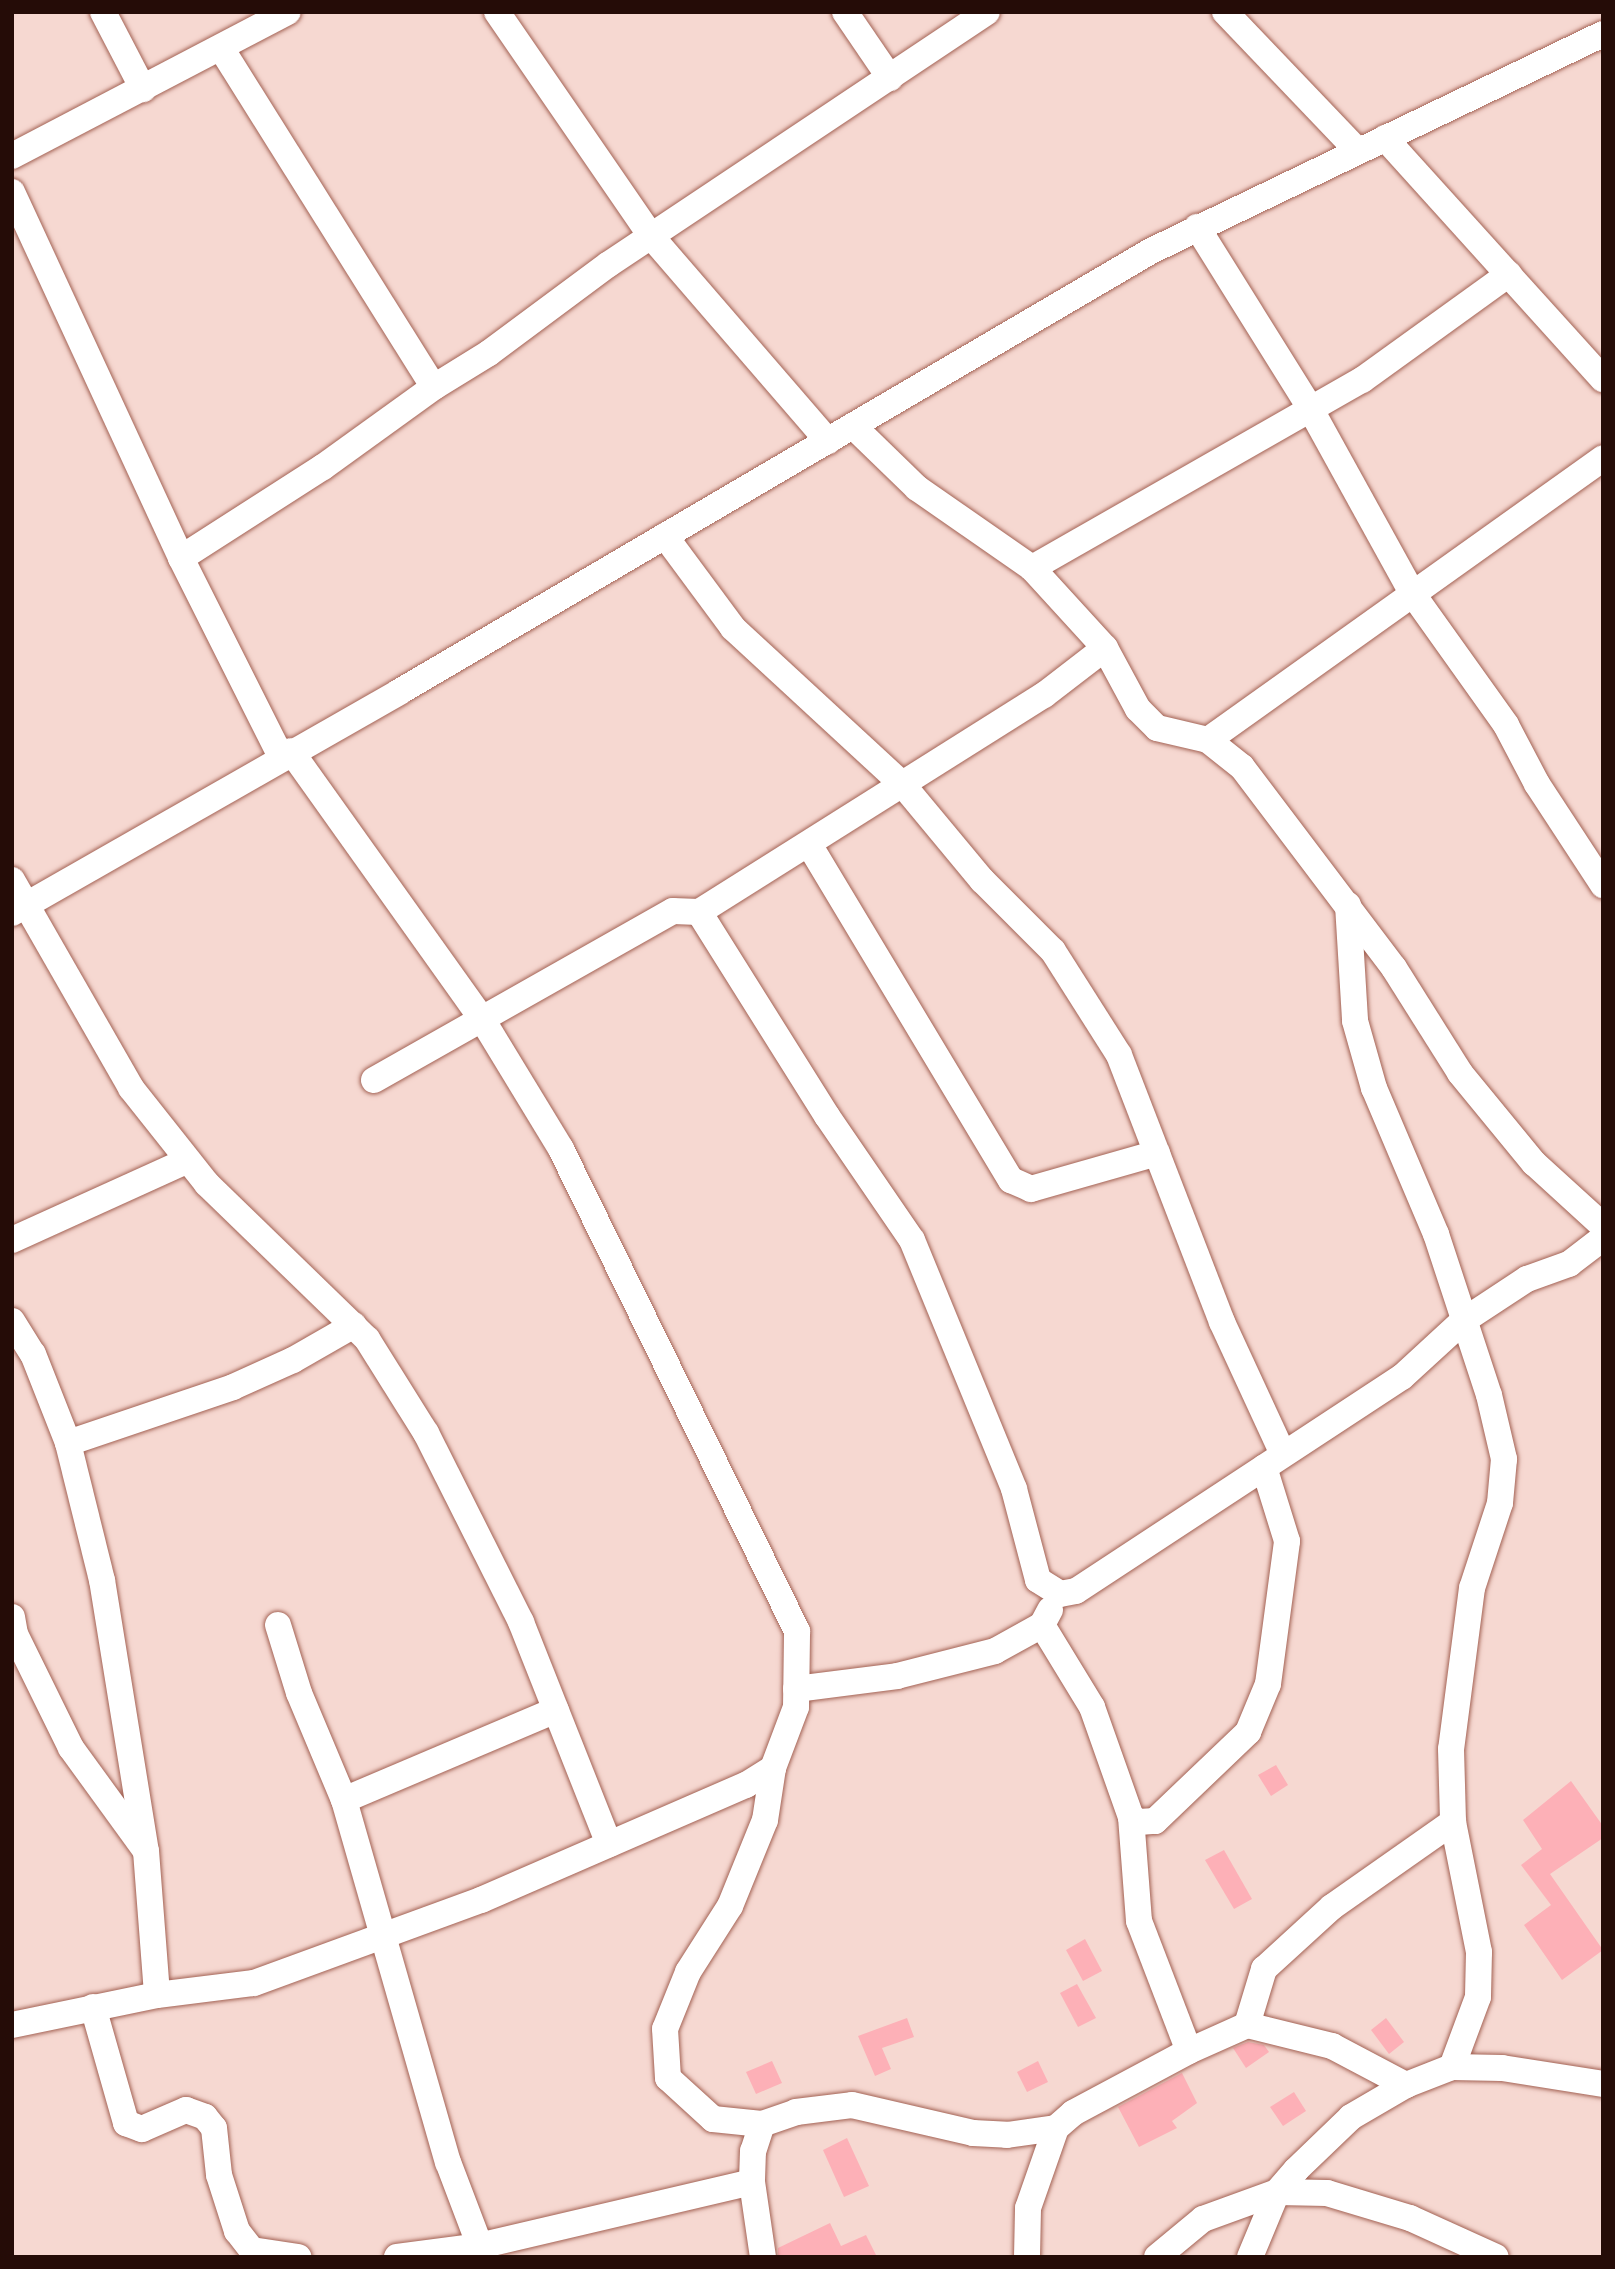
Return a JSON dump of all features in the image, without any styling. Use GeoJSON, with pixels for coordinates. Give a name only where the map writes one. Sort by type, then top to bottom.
{"type":"FeatureCollection","features":[{"type":"Feature","properties":{"kind":"street"},"geometry":{"type":"LineString","coordinates":[[103,12],[143,89]]}},
{"type":"Feature","properties":{"kind":"street"},"geometry":{"type":"LineString","coordinates":[[12,156],[288,12]]}},
{"type":"Feature","properties":{"kind":"street"},"geometry":{"type":"LineString","coordinates":[[497,12],[651,236],[828,441]]}},
{"type":"Feature","properties":{"kind":"street"},"geometry":{"type":"LineString","coordinates":[[845,12],[890,78]]}},
{"type":"Feature","properties":{"kind":"street"},"geometry":{"type":"LineString","coordinates":[[181,558],[323,467],[434,387],[489,353],[651,236],[987,12]]}},
{"type":"Feature","properties":{"kind":"street"},"geometry":{"type":"LineString","coordinates":[[1225,12],[1357,150]]}},
{"type":"Feature","properties":{"kind":"street"},"geometry":{"type":"LineString","coordinates":[[20,909],[1197,227],[1603,34]]}},
{"type":"Feature","properties":{"kind":"street"},"geometry":{"type":"LineString","coordinates":[[221,48],[434,387]]}},
{"type":"Feature","properties":{"kind":"street"},"geometry":{"type":"LineString","coordinates":[[1385,138],[1603,379]]}},
{"type":"Feature","properties":{"kind":"street"},"geometry":{"type":"LineString","coordinates":[[12,192],[181,558],[286,754],[482,1019],[561,1149],[731,1490],[797,1632],[796,1707],[773,1768],[765,1819],[730,1906],[688,1972],[665,2029],[668,2078],[713,2119],[762,2124],[796,2112],[852,2105],[973,2133],[1007,2135],[1056,2128]]}},
{"type":"Feature","properties":{"kind":"street"},"geometry":{"type":"LineString","coordinates":[[1197,227],[1310,408],[1412,593],[1506,725],[1537,784],[1603,885]]}},
{"type":"Feature","properties":{"kind":"street"},"geometry":{"type":"LineString","coordinates":[[1032,568],[1362,380],[1509,274]]}},
{"type":"Feature","properties":{"kind":"street"},"geometry":{"type":"LineString","coordinates":[[853,426],[917,488],[1032,568],[1105,648],[1138,709],[1157,728],[1208,740],[1242,767],[1348,905],[1460,1073],[1534,1163],[1603,1226]]}},
{"type":"Feature","properties":{"kind":"street"},"geometry":{"type":"LineString","coordinates":[[1208,740],[1603,458]]}},
{"type":"Feature","properties":{"kind":"street"},"geometry":{"type":"LineString","coordinates":[[665,536],[733,628],[903,785],[982,880],[1053,951],[1119,1055],[1273,1460],[1287,1541],[1268,1685],[1248,1732],[1155,1821],[1131,1817]]}},
{"type":"Feature","properties":{"kind":"street"},"geometry":{"type":"LineString","coordinates":[[374,1080],[673,911],[699,912],[810,846],[1044,695],[1105,648]]}},
{"type":"Feature","properties":{"kind":"street"},"geometry":{"type":"LineString","coordinates":[[810,846],[1011,1180],[1031,1189],[1157,1153]]}},
{"type":"Feature","properties":{"kind":"street"},"geometry":{"type":"LineString","coordinates":[[12,880],[20,909],[131,1088],[186,1161],[354,1325],[426,1433],[522,1622],[609,1844]]}},
{"type":"Feature","properties":{"kind":"street"},"geometry":{"type":"LineString","coordinates":[[1348,905],[1355,1021],[1367,1066],[1436,1234],[1504,1458],[1500,1503],[1472,1588],[1451,1749],[1453,1822],[1479,1952],[1478,1997],[1452,2067]]}},
{"type":"Feature","properties":{"kind":"street"},"geometry":{"type":"LineString","coordinates":[[699,912],[827,1116],[912,1240],[1014,1489],[1038,1580],[1060,1594],[1076,1591],[1402,1377],[1463,1321],[1527,1279],[1569,1264],[1603,1238]]}},
{"type":"Feature","properties":{"kind":"street"},"geometry":{"type":"LineString","coordinates":[[12,1240],[186,1161]]}},
{"type":"Feature","properties":{"kind":"street"},"geometry":{"type":"LineString","coordinates":[[12,1321],[33,1354],[68,1443],[102,1580],[146,1851],[157,1995]]}},
{"type":"Feature","properties":{"kind":"street"},"geometry":{"type":"LineString","coordinates":[[68,1443],[233,1387],[293,1360],[354,1325]]}},
{"type":"Feature","properties":{"kind":"street"},"geometry":{"type":"LineString","coordinates":[[796,1689],[897,1676],[983,1654],[1042,1625],[1060,1594]]}},
{"type":"Feature","properties":{"kind":"street"},"geometry":{"type":"LineString","coordinates":[[12,1617],[15,1634],[71,1748],[146,1851]]}},
{"type":"Feature","properties":{"kind":"street"},"geometry":{"type":"LineString","coordinates":[[278,1625],[299,1693],[344,1800],[448,2162],[481,2251]]}},
{"type":"Feature","properties":{"kind":"street"},"geometry":{"type":"LineString","coordinates":[[1042,1625],[1092,1707],[1131,1817],[1139,1921],[1189,2050]]}},
{"type":"Feature","properties":{"kind":"street"},"geometry":{"type":"LineString","coordinates":[[344,1800],[556,1710]]}},
{"type":"Feature","properties":{"kind":"street"},"geometry":{"type":"LineString","coordinates":[[12,2025],[157,1995],[254,1983],[481,1900],[746,1785],[773,1768]]}},
{"type":"Feature","properties":{"kind":"street"},"geometry":{"type":"LineString","coordinates":[[1247,2025],[1264,1969],[1332,1907],[1453,1822]]}},
{"type":"Feature","properties":{"kind":"street"},"geometry":{"type":"LineString","coordinates":[[93,2007],[126,2123],[142,2129],[186,2110],[205,2117],[214,2128],[219,2175],[237,2231],[252,2250],[298,2257]]}},
{"type":"Feature","properties":{"kind":"street"},"geometry":{"type":"LineString","coordinates":[[1027,2257],[1028,2208],[1056,2128],[1073,2113],[1189,2050],[1247,2025],[1332,2046],[1406,2085]]}},
{"type":"Feature","properties":{"kind":"street"},"geometry":{"type":"LineString","coordinates":[[1250,2257],[1277,2192],[1351,2117],[1406,2085],[1452,2067],[1503,2068],[1603,2084]]}},
{"type":"Feature","properties":{"kind":"street"},"geometry":{"type":"LineString","coordinates":[[762,2124],[753,2151],[752,2182],[763,2257]]}},
{"type":"Feature","properties":{"kind":"street"},"geometry":{"type":"LineString","coordinates":[[397,2257],[481,2251],[752,2182]]}},
{"type":"Feature","properties":{"kind":"street"},"geometry":{"type":"LineString","coordinates":[[1157,2257],[1203,2219],[1277,2192],[1327,2193],[1410,2218],[1496,2257]]}},
{"type":"Feature","properties":{"kind":"building"},"geometry":{"type":"Polygon","coordinates":[[[1276,1765],[1288,1785],[1271,1796],[1258,1775],[1276,1765]]]}},
{"type":"Feature","properties":{"kind":"building"},"geometry":{"type":"Polygon","coordinates":[[[1571,1781],[1603,1826],[1603,1838],[1550,1874],[1603,1950],[1562,1980],[1524,1925],[1551,1905],[1521,1865],[1542,1849],[1523,1820],[1571,1781]]]}},
{"type":"Feature","properties":{"kind":"building"},"geometry":{"type":"Polygon","coordinates":[[[1224,1850],[1252,1899],[1234,1909],[1205,1860],[1224,1850]]]}},
{"type":"Feature","properties":{"kind":"building"},"geometry":{"type":"Polygon","coordinates":[[[1085,1939],[1102,1971],[1083,1981],[1066,1950],[1085,1939]]]}},
{"type":"Feature","properties":{"kind":"building"},"geometry":{"type":"Polygon","coordinates":[[[1077,1984],[1096,2018],[1078,2027],[1060,1993],[1077,1984]]]}},
{"type":"Feature","properties":{"kind":"building"},"geometry":{"type":"Polygon","coordinates":[[[907,2018],[914,2037],[882,2048],[891,2069],[875,2076],[858,2036],[907,2018]]]}},
{"type":"Feature","properties":{"kind":"building"},"geometry":{"type":"Polygon","coordinates":[[[1386,2018],[1404,2042],[1389,2054],[1371,2030],[1386,2018]]]}},
{"type":"Feature","properties":{"kind":"building"},"geometry":{"type":"Polygon","coordinates":[[[1248,2042],[1264,2045],[1269,2052],[1246,2068],[1233,2048],[1248,2042]]]}},
{"type":"Feature","properties":{"kind":"building"},"geometry":{"type":"Polygon","coordinates":[[[772,2061],[782,2083],[756,2094],[746,2072],[772,2061]]]}},
{"type":"Feature","properties":{"kind":"building"},"geometry":{"type":"Polygon","coordinates":[[[1038,2061],[1048,2082],[1027,2092],[1017,2072],[1038,2061]]]}},
{"type":"Feature","properties":{"kind":"building"},"geometry":{"type":"Polygon","coordinates":[[[1182,2073],[1197,2103],[1172,2121],[1177,2128],[1139,2147],[1118,2107],[1182,2073]]]}},
{"type":"Feature","properties":{"kind":"building"},"geometry":{"type":"Polygon","coordinates":[[[1294,2092],[1306,2111],[1283,2126],[1270,2107],[1294,2092]]]}},
{"type":"Feature","properties":{"kind":"building"},"geometry":{"type":"Polygon","coordinates":[[[847,2138],[869,2186],[844,2197],[823,2150],[847,2138]]]}},
{"type":"Feature","properties":{"kind":"building"},"geometry":{"type":"Polygon","coordinates":[[[830,2223],[841,2246],[866,2235],[877,2257],[778,2257],[778,2248],[830,2223]]]}}]}
